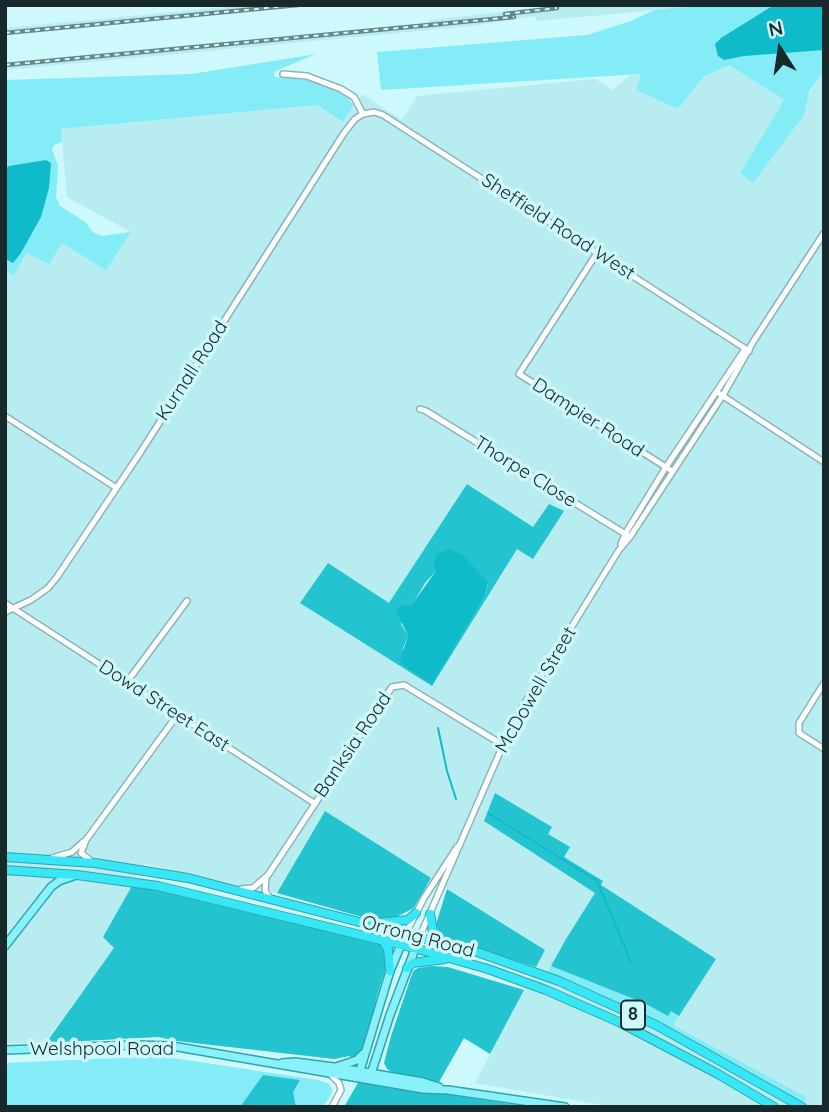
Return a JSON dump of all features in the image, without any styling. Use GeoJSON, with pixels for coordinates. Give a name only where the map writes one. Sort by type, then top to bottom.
{"type":"FeatureCollection","features":[{"type":"Feature","properties":{"kind":"highway","name":"Orrong Road"},"geometry":{"type":"LineString","coordinates":[[5,857],[95,863],[172,875],[442,942],[524,968],[644,1020],[802,1107]]}},
{"type":"Feature","properties":{"kind":"highway","name":"Orrong Road"},"geometry":{"type":"LineString","coordinates":[[5,870],[76,875],[158,886],[452,958],[545,990],[619,1022],[697,1062],[774,1107]]}},
{"type":"Feature","properties":{"kind":"highway"},"geometry":{"type":"LineString","coordinates":[[370,924],[408,920],[416,913]]}},
{"type":"Feature","properties":{"kind":"highway"},"geometry":{"type":"LineString","coordinates":[[430,914],[433,932],[442,942]]}},
{"type":"Feature","properties":{"kind":"highway"},"geometry":{"type":"LineString","coordinates":[[381,940],[388,949],[390,971]]}},
{"type":"Feature","properties":{"kind":"highway"},"geometry":{"type":"LineString","coordinates":[[407,968],[413,962],[452,958]]}},
{"type":"Feature","properties":{"kind":"main road"},"geometry":{"type":"LineString","coordinates":[[39,872],[48,880],[46,891]]}},
{"type":"Feature","properties":{"kind":"main road"},"geometry":{"type":"LineString","coordinates":[[5,946],[46,891],[59,881],[76,875]]}},
{"type":"Feature","properties":{"kind":"main road","name":"McDowell Street"},"geometry":{"type":"LineString","coordinates":[[358,1075],[390,971],[406,933]]}},
{"type":"Feature","properties":{"kind":"main road","name":"McDowell Street"},"geometry":{"type":"LineString","coordinates":[[371,1077],[378,1049],[420,936]]}},
{"type":"Feature","properties":{"kind":"main road","name":"Welshpool Road"},"geometry":{"type":"LineString","coordinates":[[5,1050],[156,1045],[281,1063],[295,1062],[424,1089],[449,1090],[565,1107]]}},
{"type":"Feature","properties":{"kind":"main road"},"geometry":{"type":"LineString","coordinates":[[378,1049],[383,1071],[389,1076]]}},
{"type":"Feature","properties":{"kind":"main road"},"geometry":{"type":"LineString","coordinates":[[332,1070],[357,1060],[363,1054]]}},
{"type":"Feature","properties":{"kind":"main road","name":"Welshpool Road"},"geometry":{"type":"LineString","coordinates":[[371,1077],[389,1076],[424,1082],[449,1090]]}},
{"type":"Feature","properties":{"kind":"street"},"geometry":{"type":"LineString","coordinates":[[283,74],[307,76],[341,89],[354,97],[363,114]]}},
{"type":"Feature","properties":{"kind":"street","name":"Sheffield Road West"},"geometry":{"type":"LineString","coordinates":[[363,114],[374,112],[383,115],[747,350]]}},
{"type":"Feature","properties":{"kind":"street","name":"Kurnall Road"},"geometry":{"type":"LineString","coordinates":[[5,612],[31,600],[53,583],[140,453],[344,133],[355,119],[363,114]]}},
{"type":"Feature","properties":{"kind":"street","name":"McDowell Street"},"geometry":{"type":"LineString","coordinates":[[420,936],[503,745],[524,704],[669,469],[824,233]]}},
{"type":"Feature","properties":{"kind":"street","name":"Dampier Road"},"geometry":{"type":"LineString","coordinates":[[597,253],[519,374],[669,469]]}},
{"type":"Feature","properties":{"kind":"street"},"geometry":{"type":"LineString","coordinates":[[720,394],[824,462]]}},
{"type":"Feature","properties":{"kind":"street","name":"Thorpe Close"},"geometry":{"type":"LineString","coordinates":[[420,410],[426,411],[627,535]]}},
{"type":"Feature","properties":{"kind":"street"},"geometry":{"type":"LineString","coordinates":[[5,416],[115,487]]}},
{"type":"Feature","properties":{"kind":"street"},"geometry":{"type":"LineString","coordinates":[[127,682],[187,601]]}},
{"type":"Feature","properties":{"kind":"street","name":"Dowd Street East"},"geometry":{"type":"LineString","coordinates":[[5,603],[314,803]]}},
{"type":"Feature","properties":{"kind":"street"},"geometry":{"type":"LineString","coordinates":[[824,683],[799,723],[799,733],[824,749]]}},
{"type":"Feature","properties":{"kind":"street","name":"Banksia Road"},"geometry":{"type":"LineString","coordinates":[[268,875],[392,687],[404,685],[503,745]]}},
{"type":"Feature","properties":{"kind":"street"},"geometry":{"type":"LineString","coordinates":[[46,859],[72,852],[86,840],[178,714]]}},
{"type":"Feature","properties":{"kind":"street","name":"McDowell Street"},"geometry":{"type":"LineString","coordinates":[[406,933],[464,835]]}},
{"type":"Feature","properties":{"kind":"street"},"geometry":{"type":"LineString","coordinates":[[86,840],[81,853],[95,863]]}},
{"type":"Feature","properties":{"kind":"street"},"geometry":{"type":"LineString","coordinates":[[233,888],[253,888],[268,875]]}},
{"type":"Feature","properties":{"kind":"street"},"geometry":{"type":"LineString","coordinates":[[268,875],[265,891],[271,899]]}},
{"type":"Feature","properties":{"kind":"street"},"geometry":{"type":"LineString","coordinates":[[332,1070],[341,1090],[332,1107]]}},
{"type":"Feature","properties":{"kind":"shaded area"},"geometry":{"type":"Polygon","coordinates":[[[247,5],[319,5],[5,35],[5,28],[247,5]]]}},
{"type":"Feature","properties":{"kind":"shaded area"},"geometry":{"type":"Polygon","coordinates":[[[563,5],[713,5],[536,21],[535,16],[471,26],[5,70],[5,63],[430,23],[430,20],[563,5]]]}},
{"type":"Feature","properties":{"kind":"shaded area"},"geometry":{"type":"Polygon","coordinates":[[[709,5],[824,5],[824,71],[809,92],[804,115],[753,183],[740,173],[784,100],[729,65],[703,77],[678,109],[636,90],[641,74],[381,90],[377,52],[587,35],[631,21],[654,10],[709,5]]]}},
{"type":"Feature","properties":{"kind":"shaded area"},"geometry":{"type":"Polygon","coordinates":[[[774,5],[824,5],[824,50],[724,60],[718,56],[715,44],[721,38],[774,5]]]}},
{"type":"Feature","properties":{"kind":"shaded area"},"geometry":{"type":"Polygon","coordinates":[[[316,54],[274,72],[275,77],[308,80],[347,97],[354,105],[343,122],[317,105],[61,129],[62,142],[54,145],[52,150],[58,165],[56,197],[60,206],[85,222],[94,233],[102,236],[131,232],[106,270],[62,243],[49,264],[26,253],[14,276],[5,270],[5,80],[192,74],[316,54]]]}},
{"type":"Feature","properties":{"kind":"shaded area"},"geometry":{"type":"Polygon","coordinates":[[[729,65],[784,100],[740,173],[753,182],[824,71],[824,1107],[614,1107],[475,1083],[544,950],[325,811],[277,893],[144,864],[103,937],[114,948],[45,1043],[5,1043],[5,270],[14,276],[26,253],[61,243],[131,232],[67,197],[61,129],[317,105],[343,122],[362,94],[402,120],[417,96],[595,79],[613,90],[630,75],[642,74],[636,90],[678,109],[703,77],[729,65]]]}},
{"type":"Feature","properties":{"kind":"shaded area"},"geometry":{"type":"Polygon","coordinates":[[[46,160],[51,163],[49,188],[41,217],[13,263],[5,259],[5,169],[46,160]]]}},
{"type":"Feature","properties":{"kind":"shaded area"},"geometry":{"type":"Polygon","coordinates":[[[467,484],[533,527],[549,504],[564,511],[533,559],[517,549],[432,686],[300,603],[328,563],[389,603],[467,484]],[[436,571],[425,583],[401,624],[408,636],[403,648],[405,667],[432,683],[484,598],[488,584],[436,571]]]}},
{"type":"Feature","properties":{"kind":"shaded area"},"geometry":{"type":"Polygon","coordinates":[[[449,549],[464,556],[488,583],[484,598],[432,684],[405,667],[400,660],[408,636],[396,610],[403,605],[411,606],[436,571],[433,564],[438,554],[449,549]]]}},
{"type":"Feature","properties":{"kind":"shaded area"},"geometry":{"type":"Polygon","coordinates":[[[495,793],[552,827],[548,834],[570,847],[564,857],[603,881],[601,885],[716,959],[679,1016],[671,1011],[668,1016],[644,1003],[551,966],[595,893],[484,821],[495,793]]]}},
{"type":"Feature","properties":{"kind":"shaded area"},"geometry":{"type":"Polygon","coordinates":[[[325,811],[431,878],[414,908],[396,917],[369,919],[277,893],[325,811]]]}},
{"type":"Feature","properties":{"kind":"shaded area"},"geometry":{"type":"Polygon","coordinates":[[[133,884],[381,944],[387,958],[385,970],[376,999],[374,1018],[361,1052],[351,1059],[350,1056],[334,1059],[158,1037],[46,1043],[114,948],[103,937],[133,884]]]}},
{"type":"Feature","properties":{"kind":"shaded area"},"geometry":{"type":"Polygon","coordinates":[[[447,889],[545,950],[536,967],[441,937],[436,924],[447,889]]]}},
{"type":"Feature","properties":{"kind":"shaded area"},"geometry":{"type":"Polygon","coordinates":[[[431,966],[448,967],[524,990],[490,1054],[464,1038],[439,1082],[393,1073],[384,1063],[413,971],[431,966]]]}},
{"type":"Feature","properties":{"kind":"shaded area"},"geometry":{"type":"Polygon","coordinates":[[[551,966],[644,1003],[667,1016],[671,1010],[679,1016],[673,1025],[806,1097],[804,1103],[656,1022],[547,973],[551,966]]]}},
{"type":"Feature","properties":{"kind":"shaded area"},"geometry":{"type":"Polygon","coordinates":[[[160,1056],[318,1080],[329,1084],[332,1093],[323,1107],[5,1107],[5,1063],[160,1056]]]}},
{"type":"Feature","properties":{"kind":"shaded area"},"geometry":{"type":"Polygon","coordinates":[[[263,1075],[300,1080],[293,1092],[296,1107],[240,1107],[263,1075]]]}},
{"type":"Feature","properties":{"kind":"shaded area"},"geometry":{"type":"Polygon","coordinates":[[[359,1081],[528,1107],[344,1107],[359,1081]]]}},
{"type":"Feature","properties":{"kind":"waterway"},"geometry":{"type":"LineString","coordinates":[[438,728],[456,799]]}},
{"type":"Feature","properties":{"kind":"waterway"},"geometry":{"type":"LineString","coordinates":[[488,813],[597,881],[631,962]]}},
{"type":"Feature","properties":{"kind":"railway"},"geometry":{"type":"LineString","coordinates":[[5,33],[298,5]]}},
{"type":"Feature","properties":{"kind":"railway"},"geometry":{"type":"LineString","coordinates":[[505,14],[557,8]]}},
{"type":"Feature","properties":{"kind":"railway"},"geometry":{"type":"LineString","coordinates":[[5,65],[514,17]]}}]}
